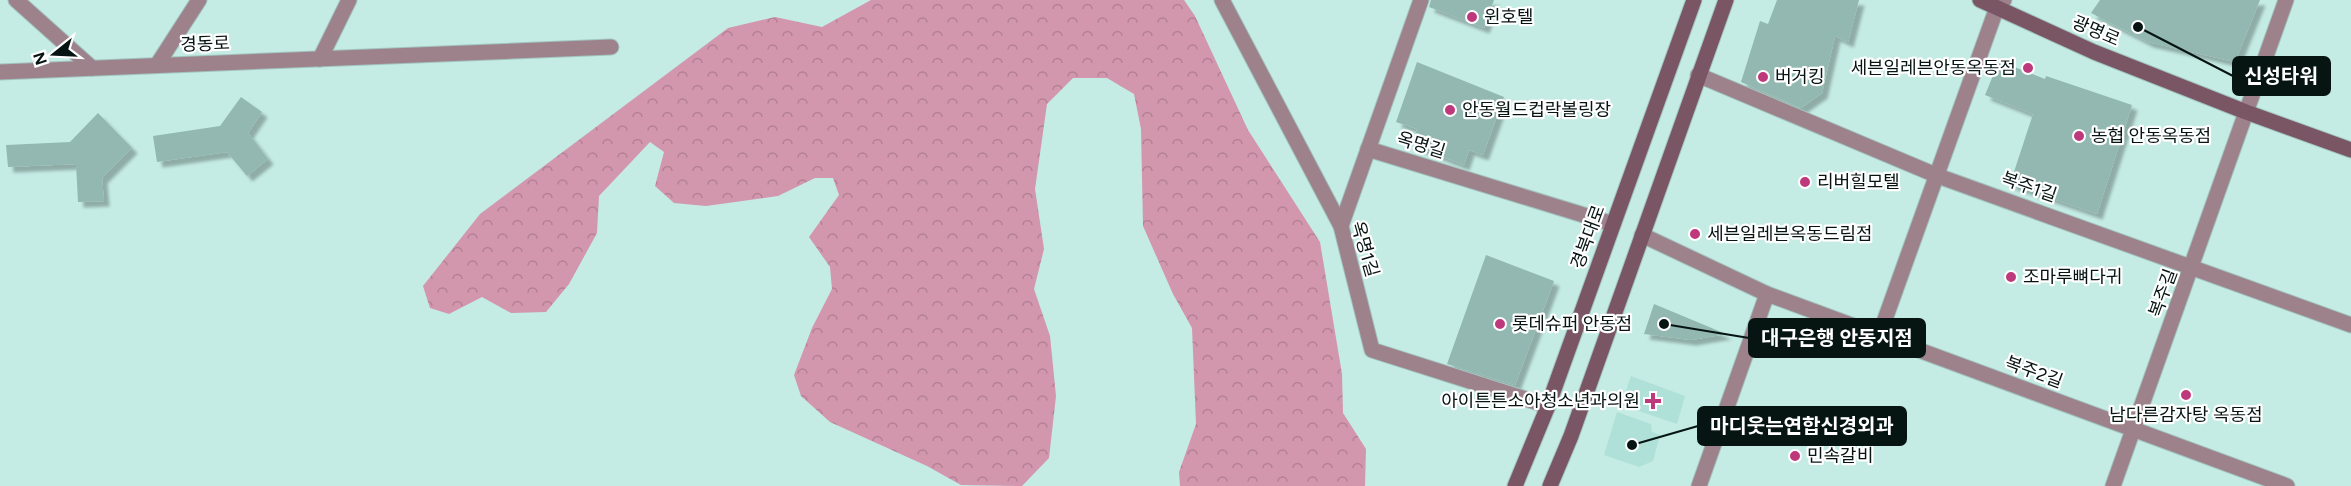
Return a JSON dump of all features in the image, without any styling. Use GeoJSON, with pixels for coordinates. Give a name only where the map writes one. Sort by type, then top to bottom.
{"type":"FeatureCollection","features":[{"type":"Feature","properties":{"kind":"street"},"geometry":{"type":"LineString","coordinates":[[16,0],[92,68]]}},
{"type":"Feature","properties":{"kind":"street"},"geometry":{"type":"LineString","coordinates":[[157,65],[199,0]]}},
{"type":"Feature","properties":{"kind":"street"},"geometry":{"type":"LineString","coordinates":[[320,58],[349,0]]}},
{"type":"Feature","properties":{"kind":"street","name":"옥명1길"},"geometry":{"type":"LineString","coordinates":[[1221,0],[1341,226],[1372,350],[1548,406]]}},
{"type":"Feature","properties":{"kind":"street","name":"옥명길"},"geometry":{"type":"LineString","coordinates":[[1421,0],[1368,149],[1613,224]]}},
{"type":"Feature","properties":{"kind":"street","name":"경북대로"},"geometry":{"type":"LineString","coordinates":[[1515,486],[1548,406],[1694,0]]}},
{"type":"Feature","properties":{"kind":"street"},"geometry":{"type":"LineString","coordinates":[[1550,486],[1571,436],[1726,0]]}},
{"type":"Feature","properties":{"kind":"street","name":"광명로"},"geometry":{"type":"LineString","coordinates":[[1980,0],[2000,5],[2094,52],[2246,112],[2351,150]]}},
{"type":"Feature","properties":{"kind":"street","name":"복주길"},"geometry":{"type":"LineString","coordinates":[[2113,486],[2286,0]]}},
{"type":"Feature","properties":{"kind":"street"},"geometry":{"type":"LineString","coordinates":[[1880,336],[2000,5]]}},
{"type":"Feature","properties":{"kind":"street","name":"경동로"},"geometry":{"type":"LineString","coordinates":[[0,72],[611,47]]}},
{"type":"Feature","properties":{"kind":"street","name":"복주1길"},"geometry":{"type":"LineString","coordinates":[[1698,75],[1938,176],[2351,324]]}},
{"type":"Feature","properties":{"kind":"street"},"geometry":{"type":"LineString","coordinates":[[1341,226],[1368,149]]}},
{"type":"Feature","properties":{"kind":"street","name":"복주2길"},"geometry":{"type":"LineString","coordinates":[[1642,235],[1767,294],[2287,486]]}},
{"type":"Feature","properties":{"kind":"street"},"geometry":{"type":"LineString","coordinates":[[1701,485],[1767,294]]}},
{"type":"Feature","properties":{"kind":"shaded area","name":"아이튼튼소아청소년과의원"},"geometry":{"type":"Polygon","coordinates":[[[1631,376],[1685,396],[1677,424],[1621,405],[1631,376]]]}},
{"type":"Feature","properties":{"kind":"shaded area"},"geometry":{"type":"Polygon","coordinates":[[[1617,412],[1651,424],[1652,432],[1660,435],[1653,461],[1639,467],[1604,455],[1617,412]]]}},
{"type":"Feature","properties":{"kind":"green space"},"geometry":{"type":"Polygon","coordinates":[[[871,0],[1184,0],[1195,16],[1248,130],[1320,242],[1342,374],[1343,413],[1366,449],[1365,486],[1180,486],[1179,472],[1196,424],[1192,328],[1173,294],[1143,226],[1141,129],[1134,94],[1107,78],[1073,78],[1047,104],[1035,189],[1044,249],[1034,289],[1050,336],[1056,396],[1049,458],[1022,486],[961,485],[927,466],[830,422],[801,396],[794,375],[812,328],[832,289],[830,267],[809,237],[839,195],[833,178],[815,178],[778,196],[706,206],[674,203],[655,186],[664,152],[650,142],[599,196],[597,233],[569,284],[546,312],[511,313],[482,297],[449,314],[430,308],[423,286],[480,214],[728,28],[775,17],[822,27],[871,0]]]}},
{"type":"Feature","properties":{"kind":"building","name":"윈호텔"},"geometry":{"type":"Polygon","coordinates":[[[1431,0],[1494,0],[1484,28],[1429,7],[1431,0]]]}},
{"type":"Feature","properties":{"kind":"building"},"geometry":{"type":"Polygon","coordinates":[[[1777,0],[1859,0],[1848,42],[1835,36],[1822,93],[1801,108],[1741,82],[1760,21],[1768,24],[1777,0]]]}},
{"type":"Feature","properties":{"kind":"building"},"geometry":{"type":"Polygon","coordinates":[[[2100,0],[2260,0],[2235,62],[2148,42],[2091,13],[2100,0]]]}},
{"type":"Feature","properties":{"kind":"building"},"geometry":{"type":"Polygon","coordinates":[[[1999,61],[2045,79],[2046,76],[2132,105],[2097,214],[2010,184],[2033,114],[1985,95],[1999,61]]]}},
{"type":"Feature","properties":{"kind":"building","name":"안동월드컵락볼링장"},"geometry":{"type":"Polygon","coordinates":[[[1417,62],[1504,97],[1483,155],[1469,150],[1464,165],[1412,145],[1417,129],[1396,122],[1417,62]]]}},
{"type":"Feature","properties":{"kind":"building"},"geometry":{"type":"Polygon","coordinates":[[[241,97],[262,112],[248,133],[268,159],[247,176],[227,152],[157,162],[153,136],[220,126],[241,97]]]}},
{"type":"Feature","properties":{"kind":"building"},"geometry":{"type":"Polygon","coordinates":[[[98,113],[132,148],[102,178],[104,201],[78,202],[76,164],[8,167],[6,145],[70,142],[98,113]]]}},
{"type":"Feature","properties":{"kind":"building","name":"롯데슈퍼 안동점"},"geometry":{"type":"Polygon","coordinates":[[[1486,255],[1554,281],[1515,385],[1447,364],[1486,255]]]}},
{"type":"Feature","properties":{"kind":"building"},"geometry":{"type":"Polygon","coordinates":[[[1654,304],[1726,334],[1691,340],[1644,334],[1654,304]]]}},
{"type":"Feature","properties":{"kind":"place","name":"윈호텔"},"geometry":{"type":"Point","coordinates":[1472,17]}},
{"type":"Feature","properties":{"kind":"place","name":"신성타워"},"geometry":{"type":"Point","coordinates":[2138,27]}},
{"type":"Feature","properties":{"kind":"place","name":"세븐일레븐안동옥동점"},"geometry":{"type":"Point","coordinates":[2028,68]}},
{"type":"Feature","properties":{"kind":"place","name":"버거킹"},"geometry":{"type":"Point","coordinates":[1763,77]}},
{"type":"Feature","properties":{"kind":"place","name":"안동월드컵락볼링장"},"geometry":{"type":"Point","coordinates":[1450,110]}},
{"type":"Feature","properties":{"kind":"place","name":"농협 안동옥동점"},"geometry":{"type":"Point","coordinates":[2079,136]}},
{"type":"Feature","properties":{"kind":"place","name":"리버힐모텔"},"geometry":{"type":"Point","coordinates":[1805,182]}},
{"type":"Feature","properties":{"kind":"place","name":"세븐일레븐옥동드림점"},"geometry":{"type":"Point","coordinates":[1695,234]}},
{"type":"Feature","properties":{"kind":"place","name":"조마루뼈다귀"},"geometry":{"type":"Point","coordinates":[2011,277]}},
{"type":"Feature","properties":{"kind":"place","name":"롯데슈퍼 안동점"},"geometry":{"type":"Point","coordinates":[1500,324]}},
{"type":"Feature","properties":{"kind":"place","name":"대구은행 안동지점"},"geometry":{"type":"Point","coordinates":[1664,324]}},
{"type":"Feature","properties":{"kind":"place","name":"남다른감자탕 옥동점"},"geometry":{"type":"Point","coordinates":[2186,395]}},
{"type":"Feature","properties":{"kind":"place","name":"아이튼튼소아청소년과의원"},"geometry":{"type":"Point","coordinates":[1653,401]}},
{"type":"Feature","properties":{"kind":"place","name":"마디웃는연합신경외과"},"geometry":{"type":"Point","coordinates":[1632,445]}},
{"type":"Feature","properties":{"kind":"place","name":"민속갈비"},"geometry":{"type":"Point","coordinates":[1795,456]}}]}
